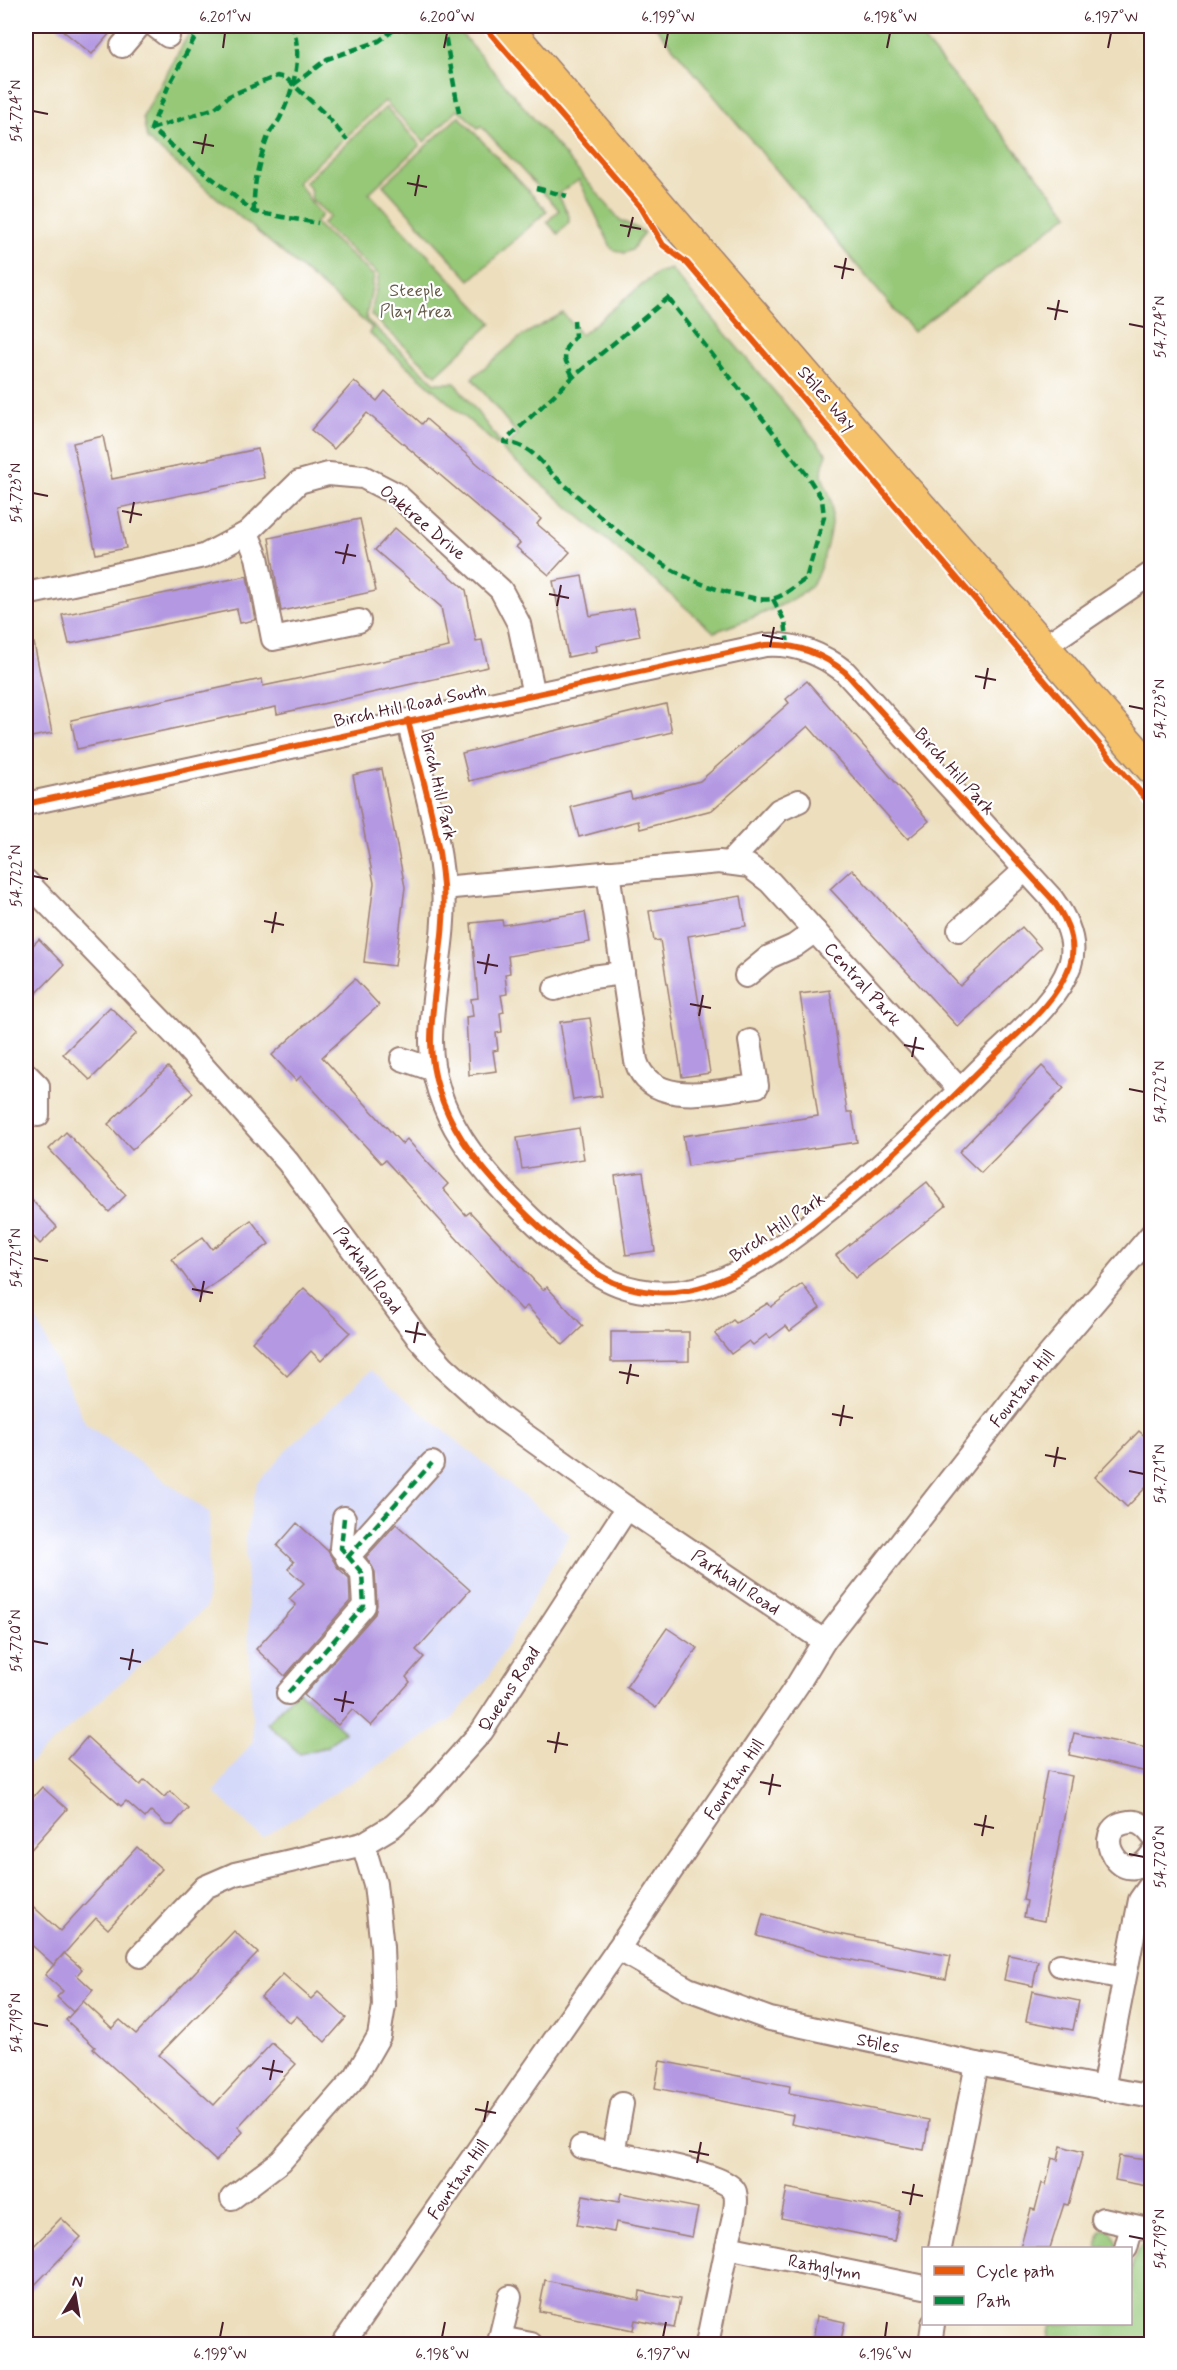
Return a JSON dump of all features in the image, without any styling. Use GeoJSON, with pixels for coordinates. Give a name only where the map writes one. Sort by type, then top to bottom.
{"type":"FeatureCollection","features":[{"type":"Feature","properties":{"kind":"main road","name":"Stiles Way"},"geometry":{"type":"LineString","coordinates":[[506,26],[837,411],[1152,769]]}},
{"type":"Feature","properties":{"kind":"street"},"geometry":{"type":"LineString","coordinates":[[122,45],[139,26]]}},
{"type":"Feature","properties":{"kind":"street","name":"Oaktree Drive"},"geometry":{"type":"LineString","coordinates":[[26,594],[204,556],[247,533],[287,490],[305,479],[328,474],[363,477],[396,494],[506,596],[522,633],[534,695]]}},
{"type":"Feature","properties":{"kind":"street"},"geometry":{"type":"LineString","coordinates":[[247,533],[257,557],[273,639],[359,621]]}},
{"type":"Feature","properties":{"kind":"street"},"geometry":{"type":"LineString","coordinates":[[1045,646],[1127,587],[1152,573]]}},
{"type":"Feature","properties":{"kind":"street","name":"Birch Hill Road South"},"geometry":{"type":"LineString","coordinates":[[26,804],[765,645],[801,647]]}},
{"type":"Feature","properties":{"kind":"street","name":"Birch Hill Park"},"geometry":{"type":"LineString","coordinates":[[408,720],[439,855],[443,888],[443,917],[433,1000],[431,1044],[434,1070],[441,1097],[464,1144],[488,1176],[508,1197],[551,1238],[604,1278],[642,1291],[664,1293],[690,1290],[711,1284],[766,1256],[849,1195],[1037,1013],[1057,989],[1070,965],[1072,951],[1066,921],[1052,899],[851,678],[832,662],[801,647]]}},
{"type":"Feature","properties":{"kind":"street"},"geometry":{"type":"LineString","coordinates":[[730,862],[779,810],[799,801]]}},
{"type":"Feature","properties":{"kind":"street","name":"Central Park"},"geometry":{"type":"LineString","coordinates":[[443,888],[730,862],[749,866],[760,872],[960,1090]]}},
{"type":"Feature","properties":{"kind":"street"},"geometry":{"type":"LineString","coordinates":[[959,930],[1025,870]]}},
{"type":"Feature","properties":{"kind":"street"},"geometry":{"type":"LineString","coordinates":[[608,872],[637,1066],[643,1076],[665,1090],[694,1093],[756,1086],[750,1041]]}},
{"type":"Feature","properties":{"kind":"street","name":"Parkhall Road"},"geometry":{"type":"LineString","coordinates":[[26,881],[176,1036],[288,1162],[418,1338],[444,1367],[497,1415],[627,1508],[824,1641]]}},
{"type":"Feature","properties":{"kind":"street","name":"Central Park"},"geometry":{"type":"LineString","coordinates":[[746,976],[769,957],[794,946],[814,931]]}},
{"type":"Feature","properties":{"kind":"street"},"geometry":{"type":"LineString","coordinates":[[555,989],[592,977],[623,973]]}},
{"type":"Feature","properties":{"kind":"street"},"geometry":{"type":"LineString","coordinates":[[402,1059],[434,1070]]}},
{"type":"Feature","properties":{"kind":"street"},"geometry":{"type":"LineString","coordinates":[[26,1074],[38,1086],[38,1115]]}},
{"type":"Feature","properties":{"kind":"street","name":"Fountain Hill"},"geometry":{"type":"LineString","coordinates":[[343,2344],[618,1949],[798,1684],[824,1641],[1036,1370],[1152,1234]]}},
{"type":"Feature","properties":{"kind":"street"},"geometry":{"type":"LineString","coordinates":[[347,1558],[432,1463]]}},
{"type":"Feature","properties":{"kind":"street","name":"Queens Road"},"geometry":{"type":"LineString","coordinates":[[140,1956],[205,1887],[235,1875],[334,1853],[363,1844],[393,1826],[417,1804],[477,1738],[627,1508]]}},
{"type":"Feature","properties":{"kind":"street"},"geometry":{"type":"LineString","coordinates":[[288,1693],[364,1606],[362,1573],[347,1558],[341,1548],[344,1518]]}},
{"type":"Feature","properties":{"kind":"street"},"geometry":{"type":"LineString","coordinates":[[1103,2089],[1140,1900],[1149,1870],[1122,1865],[1111,1855],[1109,1841],[1115,1828],[1128,1822],[1141,1824],[1152,1835]]}},
{"type":"Feature","properties":{"kind":"street"},"geometry":{"type":"LineString","coordinates":[[232,2198],[281,2162],[356,2076],[372,2051],[381,2028],[385,1986],[378,1899],[363,1844]]}},
{"type":"Feature","properties":{"kind":"street","name":"Stiles"},"geometry":{"type":"LineString","coordinates":[[618,1949],[688,1989],[743,2011],[796,2026],[976,2064],[1152,2097]]}},
{"type":"Feature","properties":{"kind":"street"},"geometry":{"type":"LineString","coordinates":[[1060,1965],[1124,1978]]}},
{"type":"Feature","properties":{"kind":"street"},"geometry":{"type":"LineString","coordinates":[[940,2247],[976,2064]]}},
{"type":"Feature","properties":{"kind":"street"},"geometry":{"type":"LineString","coordinates":[[613,2154],[622,2104]]}},
{"type":"Feature","properties":{"kind":"street"},"geometry":{"type":"LineString","coordinates":[[581,2147],[701,2172],[728,2183],[734,2190],[735,2198],[727,2247],[707,2344]]}},
{"type":"Feature","properties":{"kind":"street"},"geometry":{"type":"LineString","coordinates":[[1102,2219],[1142,2228],[1127,2247]]}},
{"type":"Feature","properties":{"kind":"street","name":"Rathglynn"},"geometry":{"type":"LineString","coordinates":[[727,2247],[922,2287]]}},
{"type":"Feature","properties":{"kind":"street"},"geometry":{"type":"LineString","coordinates":[[510,2297],[500,2338],[531,2344]]}},
{"type":"Feature","properties":{"kind":"street"},"geometry":{"type":"LineString","coordinates":[[930,2344],[933,2325]]}},
{"type":"Feature","properties":{"kind":"shaded area"},"geometry":{"type":"Polygon","coordinates":[[[26,1297],[86,1424],[210,1513],[207,1607],[26,1766],[26,1297]]]}},
{"type":"Feature","properties":{"kind":"shaded area"},"geometry":{"type":"Polygon","coordinates":[[[371,1370],[570,1534],[488,1678],[450,1721],[262,1838],[214,1792],[253,1741],[245,1539],[257,1484],[285,1452],[371,1370]]]}},
{"type":"Feature","properties":{"kind":"green space"},"geometry":{"type":"Polygon","coordinates":[[[193,26],[455,26],[620,220],[644,232],[632,250],[624,253],[612,249],[579,180],[558,194],[569,216],[569,222],[558,234],[547,222],[559,210],[481,126],[478,128],[458,109],[424,142],[385,101],[297,182],[322,215],[315,223],[374,276],[366,319],[435,383],[455,383],[500,442],[497,445],[369,333],[372,328],[147,139],[143,117],[193,26]]]}},
{"type":"Feature","properties":{"kind":"green space"},"geometry":{"type":"Polygon","coordinates":[[[655,26],[912,26],[1069,214],[913,332],[655,26]]]}},
{"type":"Feature","properties":{"kind":"green space","name":"Steeple Play Area"},"geometry":{"type":"Polygon","coordinates":[[[386,107],[420,145],[369,193],[492,323],[436,375],[371,315],[379,275],[322,224],[330,216],[312,200],[310,188],[305,182],[386,107]]]}},
{"type":"Feature","properties":{"kind":"green space"},"geometry":{"type":"Polygon","coordinates":[[[459,116],[547,211],[470,280],[383,185],[459,116]]]}},
{"type":"Feature","properties":{"kind":"green space"},"geometry":{"type":"Polygon","coordinates":[[[671,269],[827,454],[822,471],[831,499],[831,524],[824,557],[813,583],[783,604],[714,632],[502,450],[518,435],[472,378],[523,335],[563,313],[581,335],[657,273],[671,269]]]}},
{"type":"Feature","properties":{"kind":"green space"},"geometry":{"type":"Polygon","coordinates":[[[298,1690],[345,1732],[326,1747],[300,1754],[267,1723],[298,1690]]]}},
{"type":"Feature","properties":{"kind":"green space"},"geometry":{"type":"Polygon","coordinates":[[[1105,2229],[1112,2232],[1117,2243],[1116,2247],[1097,2247],[1100,2232],[1105,2229]]]}},
{"type":"Feature","properties":{"kind":"green space"},"geometry":{"type":"Polygon","coordinates":[[[1151,2240],[1151,2344],[1047,2344],[1051,2325],[1132,2325],[1132,2270],[1136,2253],[1142,2244],[1151,2240]]]}},
{"type":"Feature","properties":{"kind":"green space"},"geometry":{"type":"Polygon","coordinates":[[[26,2324],[38,2344],[26,2344],[26,2324]]]}},
{"type":"Feature","properties":{"kind":"building"},"geometry":{"type":"Polygon","coordinates":[[[57,26],[116,26],[92,54],[57,26]]]}},
{"type":"Feature","properties":{"kind":"building"},"geometry":{"type":"Polygon","coordinates":[[[354,381],[377,401],[385,391],[422,424],[426,419],[541,519],[537,524],[570,552],[549,575],[516,547],[520,543],[367,413],[334,449],[311,430],[354,381]]]}},
{"type":"Feature","properties":{"kind":"building"},"geometry":{"type":"Polygon","coordinates":[[[103,436],[112,479],[258,449],[264,478],[118,508],[126,548],[96,554],[73,443],[103,436]]]}},
{"type":"Feature","properties":{"kind":"building"},"geometry":{"type":"Polygon","coordinates":[[[360,519],[376,591],[281,611],[269,538],[360,519]]]}},
{"type":"Feature","properties":{"kind":"building"},"geometry":{"type":"Polygon","coordinates":[[[395,528],[466,590],[476,641],[482,640],[488,667],[277,714],[276,707],[77,749],[71,720],[262,679],[263,686],[449,647],[441,607],[375,550],[395,528]]]}},
{"type":"Feature","properties":{"kind":"building"},"geometry":{"type":"Polygon","coordinates":[[[247,576],[255,620],[240,623],[237,609],[69,644],[62,615],[247,576]]]}},
{"type":"Feature","properties":{"kind":"building"},"geometry":{"type":"Polygon","coordinates":[[[582,576],[590,616],[634,608],[640,636],[596,645],[597,651],[568,657],[553,581],[582,576]]]}},
{"type":"Feature","properties":{"kind":"building"},"geometry":{"type":"Polygon","coordinates":[[[34,643],[52,733],[26,738],[26,644],[34,643]]]}},
{"type":"Feature","properties":{"kind":"building"},"geometry":{"type":"Polygon","coordinates":[[[807,681],[929,821],[908,839],[808,726],[712,810],[640,829],[638,821],[579,837],[571,807],[630,792],[632,799],[700,781],[789,703],[786,699],[807,681]]]}},
{"type":"Feature","properties":{"kind":"building"},"geometry":{"type":"Polygon","coordinates":[[[666,704],[672,732],[469,781],[462,753],[666,704]]]}},
{"type":"Feature","properties":{"kind":"building"},"geometry":{"type":"Polygon","coordinates":[[[382,769],[405,887],[395,966],[364,962],[374,883],[353,775],[382,769]]]}},
{"type":"Feature","properties":{"kind":"building"},"geometry":{"type":"Polygon","coordinates":[[[852,869],[960,986],[1022,927],[1041,948],[958,1027],[830,889],[852,869]]]}},
{"type":"Feature","properties":{"kind":"building"},"geometry":{"type":"Polygon","coordinates":[[[741,896],[746,926],[688,936],[710,1073],[682,1077],[660,940],[654,941],[649,911],[741,896]]]}},
{"type":"Feature","properties":{"kind":"building"},"geometry":{"type":"Polygon","coordinates":[[[585,912],[590,942],[508,956],[510,973],[505,974],[507,994],[501,995],[504,1012],[500,1013],[502,1032],[496,1033],[498,1050],[493,1051],[496,1071],[469,1075],[466,1017],[473,1016],[471,999],[478,998],[471,923],[502,920],[503,925],[585,912]]]}},
{"type":"Feature","properties":{"kind":"building"},"geometry":{"type":"Polygon","coordinates":[[[39,939],[64,965],[26,1004],[26,952],[39,939]]]}},
{"type":"Feature","properties":{"kind":"building"},"geometry":{"type":"Polygon","coordinates":[[[355,979],[379,1005],[322,1057],[402,1144],[407,1139],[448,1184],[443,1189],[466,1215],[470,1212],[543,1290],[547,1287],[583,1326],[563,1345],[527,1306],[522,1310],[385,1160],[381,1163],[301,1076],[296,1081],[272,1055],[355,979]]]}},
{"type":"Feature","properties":{"kind":"building"},"geometry":{"type":"Polygon","coordinates":[[[830,990],[847,1112],[852,1112],[857,1142],[688,1166],[683,1136],[818,1116],[800,994],[830,990]]]}},
{"type":"Feature","properties":{"kind":"building"},"geometry":{"type":"Polygon","coordinates":[[[110,1007],[137,1033],[90,1080],[63,1054],[110,1007]]]}},
{"type":"Feature","properties":{"kind":"building"},"geometry":{"type":"Polygon","coordinates":[[[590,1018],[602,1096],[573,1100],[560,1022],[590,1018]]]}},
{"type":"Feature","properties":{"kind":"building"},"geometry":{"type":"Polygon","coordinates":[[[1042,1066],[1064,1088],[981,1173],[959,1152],[1042,1066]]]}},
{"type":"Feature","properties":{"kind":"building"},"geometry":{"type":"Polygon","coordinates":[[[168,1067],[193,1093],[132,1150],[108,1124],[168,1067]]]}},
{"type":"Feature","properties":{"kind":"building"},"geometry":{"type":"Polygon","coordinates":[[[579,1128],[584,1159],[522,1169],[517,1138],[579,1128]]]}},
{"type":"Feature","properties":{"kind":"building"},"geometry":{"type":"Polygon","coordinates":[[[66,1132],[126,1195],[109,1212],[49,1149],[66,1132]]]}},
{"type":"Feature","properties":{"kind":"building"},"geometry":{"type":"Polygon","coordinates":[[[643,1172],[655,1251],[626,1255],[615,1176],[643,1172]]]}},
{"type":"Feature","properties":{"kind":"building"},"geometry":{"type":"Polygon","coordinates":[[[927,1182],[946,1206],[855,1278],[836,1255],[927,1182]]]}},
{"type":"Feature","properties":{"kind":"building"},"geometry":{"type":"Polygon","coordinates":[[[26,1194],[57,1227],[40,1244],[26,1229],[26,1194]]]}},
{"type":"Feature","properties":{"kind":"building"},"geometry":{"type":"Polygon","coordinates":[[[251,1220],[269,1244],[199,1295],[172,1259],[203,1237],[212,1249],[251,1220]]]}},
{"type":"Feature","properties":{"kind":"building"},"geometry":{"type":"Polygon","coordinates":[[[802,1284],[820,1308],[790,1331],[786,1326],[770,1338],[767,1334],[753,1345],[749,1341],[731,1354],[715,1334],[733,1320],[736,1323],[768,1303],[771,1307],[802,1284]]]}},
{"type":"Feature","properties":{"kind":"building"},"geometry":{"type":"Polygon","coordinates":[[[304,1288],[350,1332],[321,1361],[311,1351],[287,1376],[252,1342],[304,1288]]]}},
{"type":"Feature","properties":{"kind":"building"},"geometry":{"type":"Polygon","coordinates":[[[611,1332],[689,1332],[689,1361],[611,1362],[611,1332]]]}},
{"type":"Feature","properties":{"kind":"building"},"geometry":{"type":"Polygon","coordinates":[[[1139,1431],[1152,1443],[1152,1481],[1127,1507],[1095,1477],[1139,1431]]]}},
{"type":"Feature","properties":{"kind":"building"},"geometry":{"type":"Polygon","coordinates":[[[297,1523],[328,1551],[338,1568],[349,1578],[350,1601],[285,1676],[256,1649],[296,1605],[289,1599],[304,1583],[288,1569],[294,1562],[277,1546],[297,1523]]]}},
{"type":"Feature","properties":{"kind":"building"},"geometry":{"type":"Polygon","coordinates":[[[396,1524],[470,1590],[416,1650],[424,1657],[406,1677],[410,1682],[371,1726],[352,1709],[338,1725],[304,1695],[375,1614],[377,1605],[375,1572],[366,1557],[396,1524]]]}},
{"type":"Feature","properties":{"kind":"building"},"geometry":{"type":"Polygon","coordinates":[[[667,1628],[697,1648],[656,1708],[626,1687],[667,1628]]]}},
{"type":"Feature","properties":{"kind":"building"},"geometry":{"type":"Polygon","coordinates":[[[1074,1733],[1152,1749],[1152,1773],[1069,1755],[1074,1733]]]}},
{"type":"Feature","properties":{"kind":"building"},"geometry":{"type":"Polygon","coordinates":[[[87,1737],[140,1785],[145,1780],[164,1797],[170,1791],[188,1808],[173,1825],[166,1825],[151,1811],[145,1818],[126,1801],[121,1806],[68,1759],[87,1737]]]}},
{"type":"Feature","properties":{"kind":"building"},"geometry":{"type":"Polygon","coordinates":[[[1047,1771],[1072,1776],[1044,1921],[1024,1917],[1027,1901],[1023,1900],[1047,1771]]]}},
{"type":"Feature","properties":{"kind":"building"},"geometry":{"type":"Polygon","coordinates":[[[42,1787],[67,1809],[26,1855],[26,1805],[42,1787]]]}},
{"type":"Feature","properties":{"kind":"building"},"geometry":{"type":"Polygon","coordinates":[[[137,1847],[162,1869],[108,1929],[96,1918],[54,1965],[26,1940],[26,1900],[60,1931],[137,1847]]]}},
{"type":"Feature","properties":{"kind":"building"},"geometry":{"type":"Polygon","coordinates":[[[763,1914],[824,1931],[951,1956],[946,1979],[822,1954],[757,1936],[763,1914]]]}},
{"type":"Feature","properties":{"kind":"building"},"geometry":{"type":"Polygon","coordinates":[[[234,1931],[258,1953],[159,2055],[214,2105],[272,2043],[296,2064],[238,2127],[243,2132],[216,2161],[93,2049],[95,2047],[66,2020],[83,2001],[112,2028],[120,2020],[136,2034],[234,1931]]]}},
{"type":"Feature","properties":{"kind":"building"},"geometry":{"type":"Polygon","coordinates":[[[64,1953],[82,1969],[77,1975],[93,1990],[73,2012],[57,1997],[63,1991],[45,1975],[64,1953]]]}},
{"type":"Feature","properties":{"kind":"building"},"geometry":{"type":"Polygon","coordinates":[[[1009,1955],[1038,1961],[1033,1986],[1004,1980],[1009,1955]]]}},
{"type":"Feature","properties":{"kind":"building"},"geometry":{"type":"Polygon","coordinates":[[[283,1974],[311,1999],[318,1992],[346,2018],[325,2042],[297,2016],[290,2023],[261,1997],[283,1974]]]}},
{"type":"Feature","properties":{"kind":"building"},"geometry":{"type":"Polygon","coordinates":[[[1032,1991],[1079,2001],[1073,2030],[1026,2021],[1032,1991]]]}},
{"type":"Feature","properties":{"kind":"building"},"geometry":{"type":"Polygon","coordinates":[[[660,2061],[790,2086],[789,2093],[929,2120],[924,2150],[791,2124],[793,2115],[655,2088],[660,2061]]]}},
{"type":"Feature","properties":{"kind":"building"},"geometry":{"type":"Polygon","coordinates":[[[1061,2146],[1083,2152],[1068,2205],[1064,2204],[1050,2247],[1020,2247],[1031,2209],[1035,2210],[1042,2183],[1046,2185],[1052,2158],[1058,2160],[1061,2146]]]}},
{"type":"Feature","properties":{"kind":"building"},"geometry":{"type":"Polygon","coordinates":[[[1119,2156],[1152,2161],[1152,2187],[1115,2180],[1119,2156]]]}},
{"type":"Feature","properties":{"kind":"building"},"geometry":{"type":"Polygon","coordinates":[[[787,2188],[900,2211],[894,2241],[781,2218],[787,2188]]]}},
{"type":"Feature","properties":{"kind":"building"},"geometry":{"type":"Polygon","coordinates":[[[621,2193],[698,2208],[692,2237],[616,2222],[614,2232],[577,2225],[583,2195],[619,2202],[621,2193]]]}},
{"type":"Feature","properties":{"kind":"building"},"geometry":{"type":"Polygon","coordinates":[[[61,2218],[81,2237],[26,2294],[26,2254],[61,2218]]]}},
{"type":"Feature","properties":{"kind":"building"},"geometry":{"type":"Polygon","coordinates":[[[545,2280],[639,2300],[640,2291],[680,2299],[674,2328],[635,2320],[633,2330],[539,2311],[545,2280]]]}},
{"type":"Feature","properties":{"kind":"building"},"geometry":{"type":"Polygon","coordinates":[[[817,2316],[845,2322],[840,2344],[812,2344],[817,2316]]]}},
{"type":"Feature","properties":{"kind":"marked path"},"geometry":{"type":"LineString","coordinates":[[201,26],[168,87],[151,129],[254,212],[318,223]]}},
{"type":"Feature","properties":{"kind":"marked path"},"geometry":{"type":"LineString","coordinates":[[254,212],[255,184],[261,157],[268,136],[279,120],[289,98],[295,73],[297,49],[292,26]]}},
{"type":"Feature","properties":{"kind":"marked path"},"geometry":{"type":"LineString","coordinates":[[441,26],[444,29],[459,113]]}},
{"type":"Feature","properties":{"kind":"marked path"},"geometry":{"type":"LineString","coordinates":[[293,85],[327,59],[379,41],[395,29],[444,29]]}},
{"type":"Feature","properties":{"kind":"marked path"},"geometry":{"type":"LineString","coordinates":[[151,129],[215,108],[229,96],[277,76],[286,78],[325,114],[347,140]]}},
{"type":"Feature","properties":{"kind":"marked path"},"geometry":{"type":"LineString","coordinates":[[536,188],[567,196]]}},
{"type":"Feature","properties":{"kind":"marked path"},"geometry":{"type":"LineString","coordinates":[[668,298],[806,474],[822,499],[824,517],[806,579],[775,598],[757,599],[708,586],[661,563],[620,533],[529,451],[504,442],[573,377],[668,298]]}},
{"type":"Feature","properties":{"kind":"marked path"},"geometry":{"type":"LineString","coordinates":[[573,377],[565,359],[566,348],[575,337],[574,320]]}},
{"type":"Feature","properties":{"kind":"marked path"},"geometry":{"type":"LineString","coordinates":[[773,599],[785,622],[788,645]]}},
{"type":"Feature","properties":{"kind":"marked path"},"geometry":{"type":"LineString","coordinates":[[347,1558],[432,1463]]}},
{"type":"Feature","properties":{"kind":"marked path"},"geometry":{"type":"LineString","coordinates":[[288,1693],[364,1606],[362,1573],[341,1548],[344,1518]]}},
{"type":"Feature","properties":{"kind":"cycle path"},"geometry":{"type":"LineString","coordinates":[[484,26],[642,209],[663,245],[687,263],[1152,806]]}},
{"type":"Feature","properties":{"kind":"cycle path"},"geometry":{"type":"LineString","coordinates":[[26,804],[765,645],[787,646],[827,659],[845,672],[1052,899],[1062,914],[1072,939],[1070,965],[1064,979],[1045,1006],[923,1126],[858,1185],[776,1249],[722,1280],[695,1289],[653,1292],[626,1287],[591,1270],[564,1249],[511,1200],[462,1139],[440,1094],[433,1069],[431,1042],[433,1003],[443,925],[443,886],[434,823],[424,781],[413,740],[408,720]]}}]}
